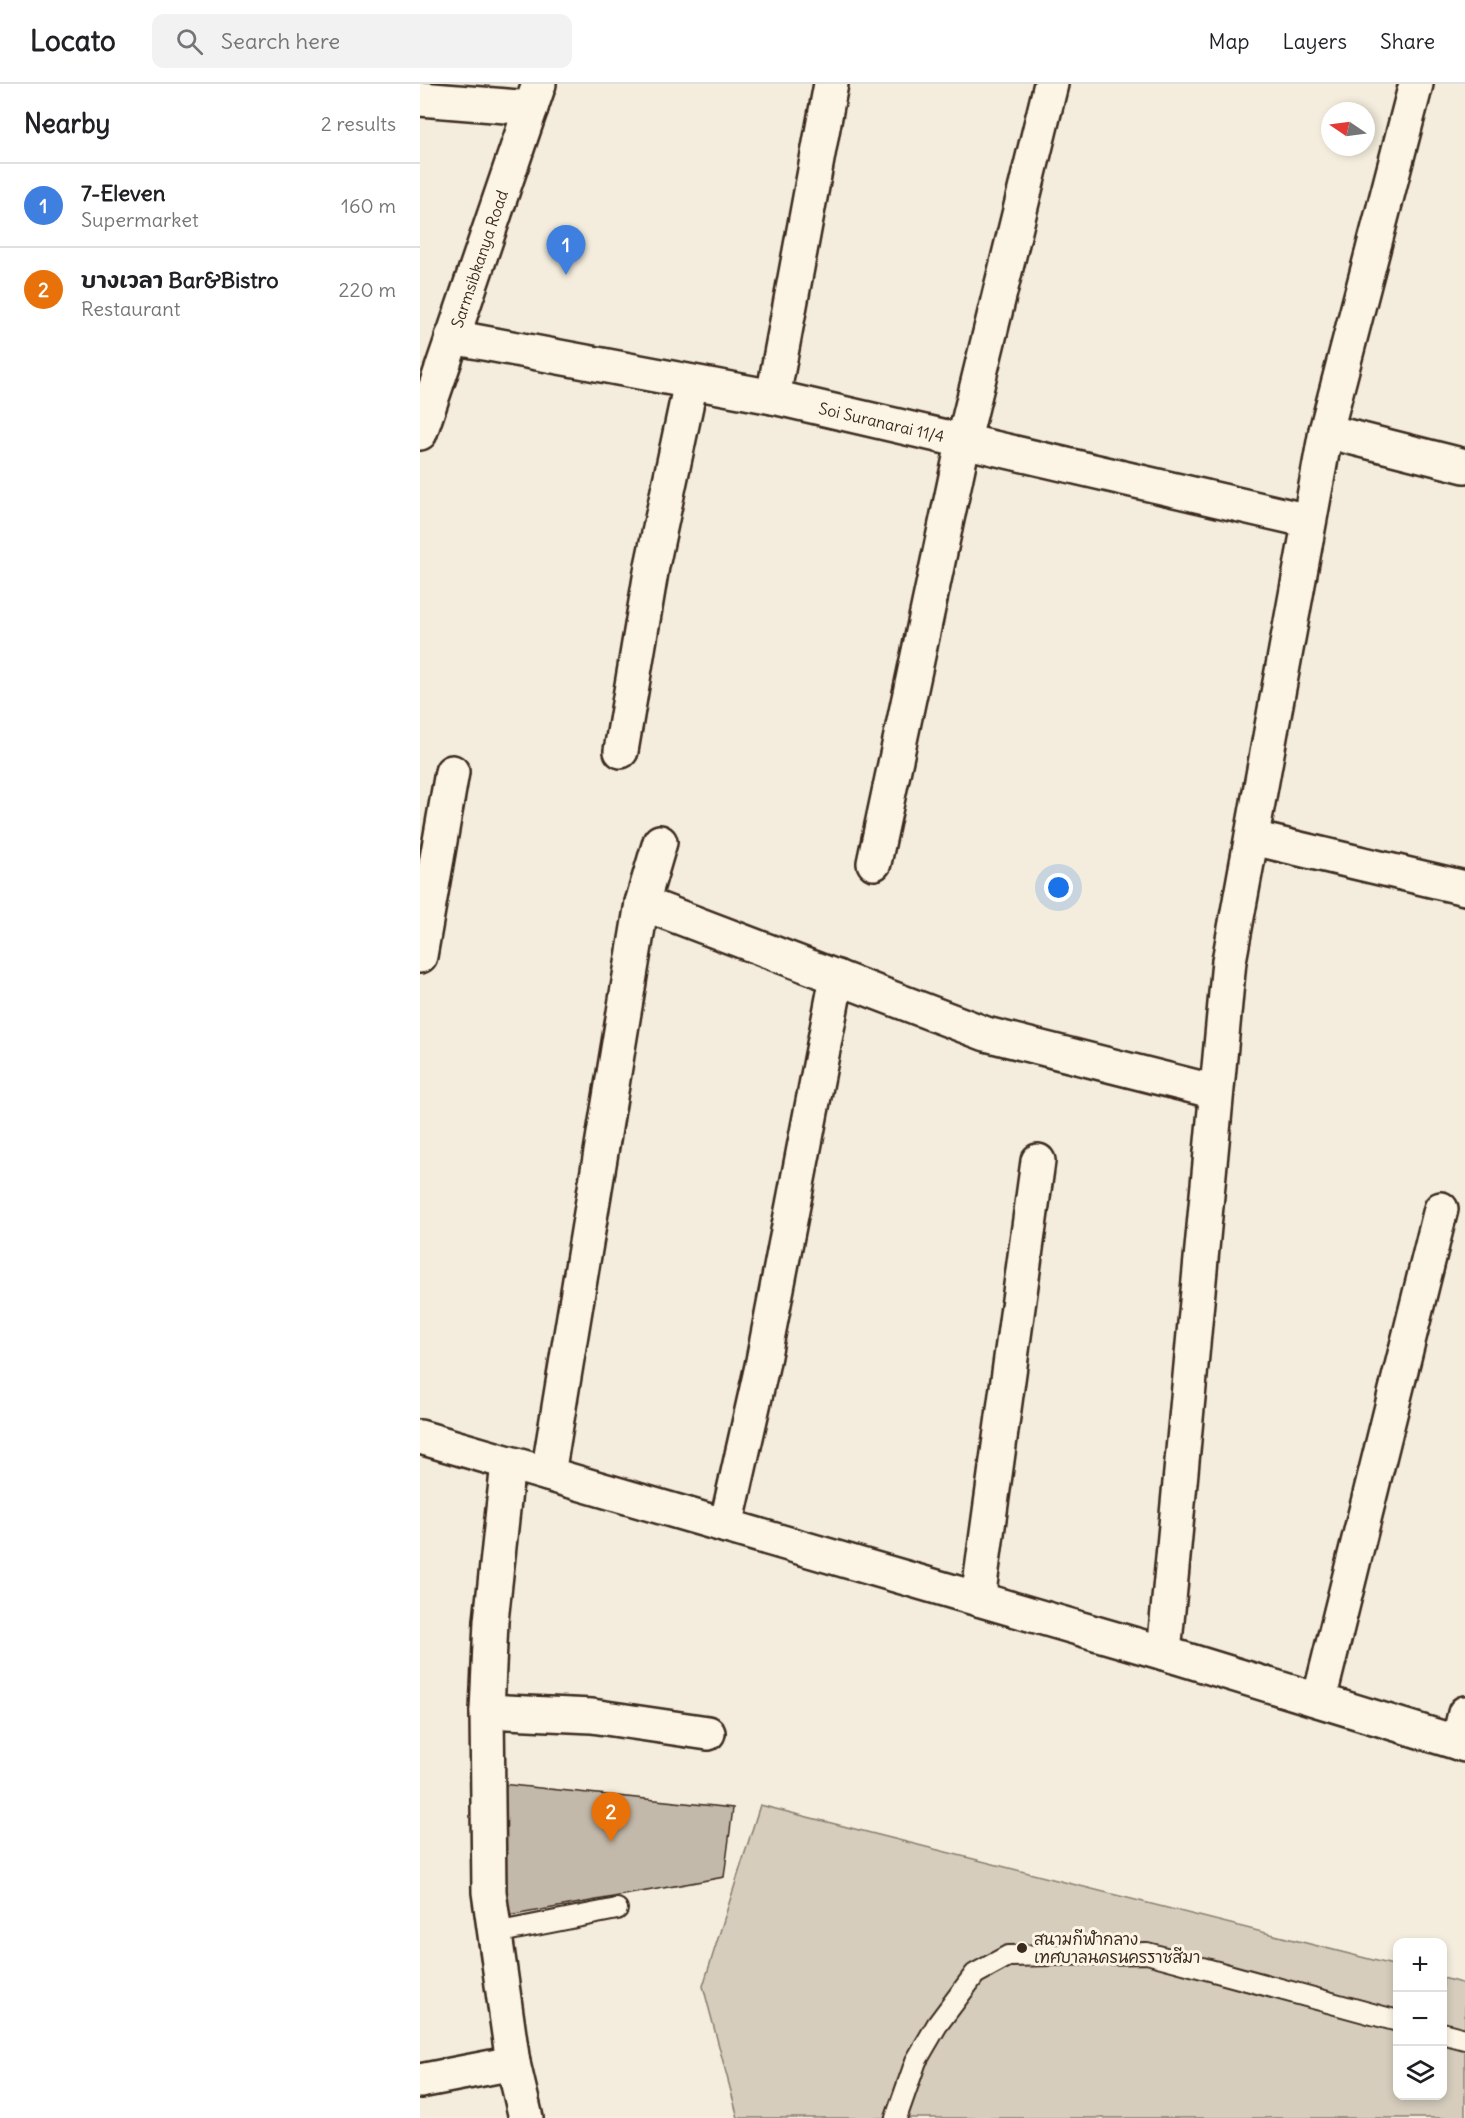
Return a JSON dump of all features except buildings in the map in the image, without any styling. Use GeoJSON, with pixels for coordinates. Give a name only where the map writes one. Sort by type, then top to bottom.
{"type":"FeatureCollection","features":[{"type":"Feature","properties":{"kind":"street"},"geometry":{"type":"LineString","coordinates":[[773,397],[831,84]]}},
{"type":"Feature","properties":{"kind":"street"},"geometry":{"type":"LineString","coordinates":[[874,863],[964,439],[1051,84]]}},
{"type":"Feature","properties":{"kind":"street"},"geometry":{"type":"LineString","coordinates":[[1164,1653],[1229,961],[1326,431],[1416,84]]}},
{"type":"Feature","properties":{"kind":"street"},"geometry":{"type":"LineString","coordinates":[[420,99],[535,96]]}},
{"type":"Feature","properties":{"kind":"street","name":"Sarmsibkanya Road"},"geometry":{"type":"LineString","coordinates":[[420,433],[535,96]]}},
{"type":"Feature","properties":{"kind":"street","name":"Soi Suranarai 11/4"},"geometry":{"type":"LineString","coordinates":[[452,337],[773,397],[964,439],[1309,521]]}},
{"type":"Feature","properties":{"kind":"street"},"geometry":{"type":"LineString","coordinates":[[621,751],[652,566],[691,382]]}},
{"type":"Feature","properties":{"kind":"street"},"geometry":{"type":"LineString","coordinates":[[1326,431],[1465,466]]}},
{"type":"Feature","properties":{"kind":"street"},"geometry":{"type":"LineString","coordinates":[[420,956],[452,772]]}},
{"type":"Feature","properties":{"kind":"street"},"geometry":{"type":"LineString","coordinates":[[1252,838],[1465,888]]}},
{"type":"Feature","properties":{"kind":"street"},"geometry":{"type":"LineString","coordinates":[[548,1474],[642,903],[660,842]]}},
{"type":"Feature","properties":{"kind":"street"},"geometry":{"type":"LineString","coordinates":[[642,903],[986,1034],[1216,1092]]}},
{"type":"Feature","properties":{"kind":"street"},"geometry":{"type":"LineString","coordinates":[[726,1526],[762,1366],[837,977]]}},
{"type":"Feature","properties":{"kind":"street"},"geometry":{"type":"LineString","coordinates":[[978,1599],[1038,1161]]}},
{"type":"Feature","properties":{"kind":"street"},"geometry":{"type":"LineString","coordinates":[[1318,1700],[1441,1209]]}},
{"type":"Feature","properties":{"kind":"street"},"geometry":{"type":"LineString","coordinates":[[420,1437],[1164,1653],[1318,1700],[1463,1734]]}},
{"type":"Feature","properties":{"kind":"street"},"geometry":{"type":"LineString","coordinates":[[508,1463],[491,1621],[488,1711],[489,1892],[513,2063],[526,2118]]}},
{"type":"Feature","properties":{"kind":"street"},"geometry":{"type":"LineString","coordinates":[[488,1711],[592,1716],[708,1733]]}},
{"type":"Feature","properties":{"kind":"street"},"geometry":{"type":"LineString","coordinates":[[420,2080],[513,2063]]}},
{"type":"Feature","properties":{"kind":"lane"},"geometry":{"type":"LineString","coordinates":[[495,1933],[617,1909]]}},
{"type":"Feature","properties":{"kind":"lane"},"geometry":{"type":"LineString","coordinates":[[896,2118],[916,2061],[937,2025],[975,1974],[1008,1956],[1147,1953],[1393,2020]]}},
{"type":"Feature","properties":{"kind":"lane"},"geometry":{"type":"LineString","coordinates":[[1447,2034],[1465,2039]]}},
{"type":"Feature","properties":{"kind":"shaded area","name":"สนามกีฬากลาง เทศบาลนครนครราชสีมา"},"geometry":{"type":"Polygon","coordinates":[[[760,1805],[1393,1965],[1393,2100],[1447,2100],[1447,1979],[1465,1984],[1465,2118],[738,2118],[703,1986],[760,1805]]]}},
{"type":"Feature","properties":{"kind":"place","name":"7-Eleven"},"geometry":{"type":"Point","coordinates":[566,275]}},
{"type":"Feature","properties":{"kind":"place","name":"บางเวลา Bar&Bistro"},"geometry":{"type":"Point","coordinates":[611,1842]}},
{"type":"Feature","properties":{"kind":"place","name":"สนามกีฬากลาง เทศบาลนครนครราชสีมา"},"geometry":{"type":"Point","coordinates":[1022,1948]}}]}
